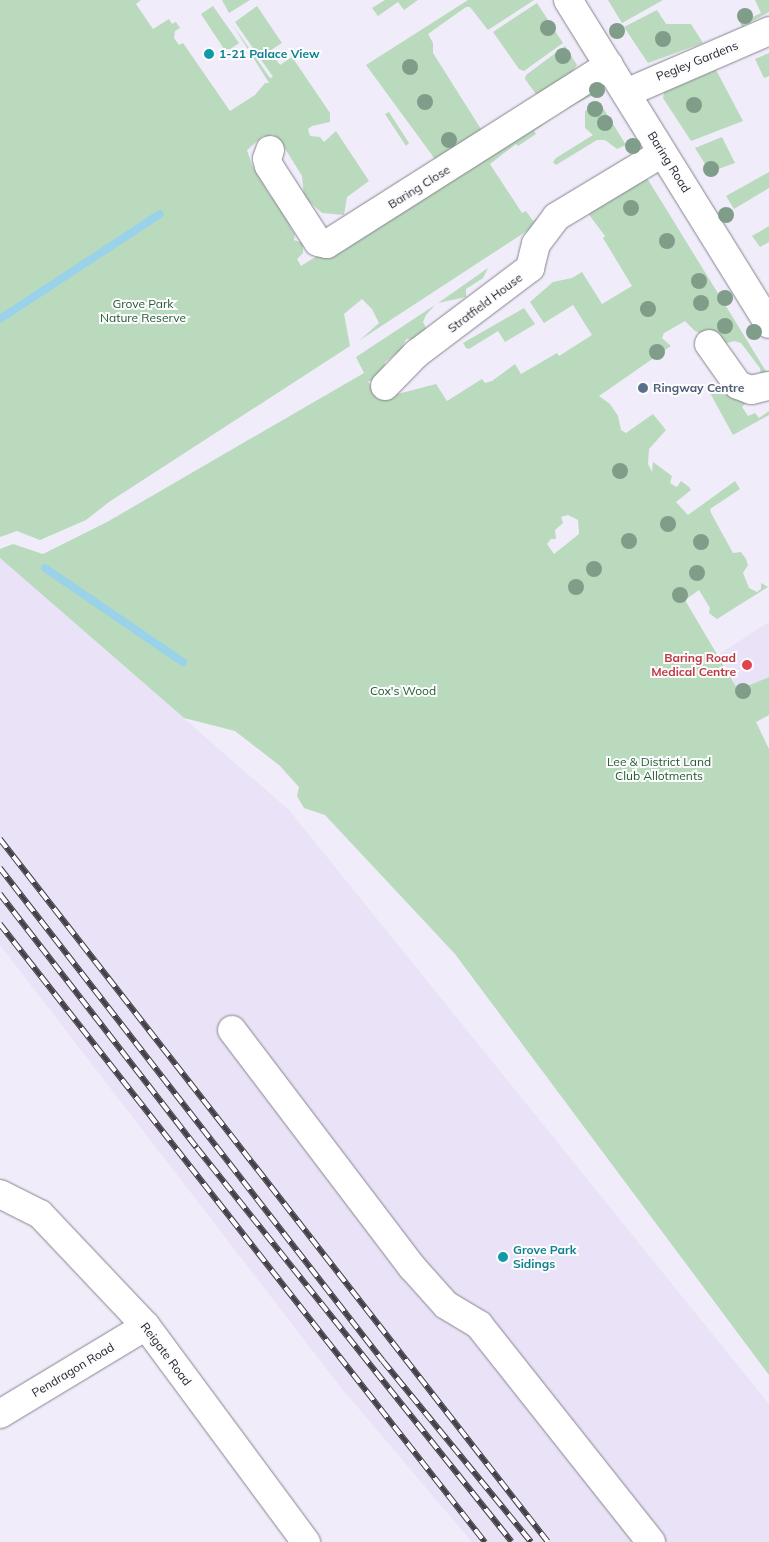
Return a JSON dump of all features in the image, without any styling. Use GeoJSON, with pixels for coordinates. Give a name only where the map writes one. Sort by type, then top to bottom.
{"type":"FeatureCollection","features":[{"type":"Feature","properties":{"kind":"street","name":"Baring Road"},"geometry":{"type":"LineString","coordinates":[[568,0],[626,93],[654,158],[769,324]]}},
{"type":"Feature","properties":{"kind":"street","name":"Pegley Gardens"},"geometry":{"type":"LineString","coordinates":[[626,93],[769,31]]}},
{"type":"Feature","properties":{"kind":"street","name":"Baring Close"},"geometry":{"type":"LineString","coordinates":[[270,150],[267,159],[269,166],[318,242],[327,244],[609,65]]}},
{"type":"Feature","properties":{"kind":"street","name":"Stratfield House"},"geometry":{"type":"LineString","coordinates":[[385,386],[416,354],[530,268],[536,244],[556,217],[654,158]]}},
{"type":"Feature","properties":{"kind":"street"},"geometry":{"type":"LineString","coordinates":[[709,344],[738,385],[751,390],[769,386]]}},
{"type":"Feature","properties":{"kind":"street"},"geometry":{"type":"LineString","coordinates":[[232,1030],[412,1267],[446,1305],[479,1325],[651,1542]]}},
{"type":"Feature","properties":{"kind":"street","name":"Reigate Road"},"geometry":{"type":"LineString","coordinates":[[0,1194],[40,1214],[146,1326],[306,1542]]}},
{"type":"Feature","properties":{"kind":"street","name":"Pendragon Road"},"geometry":{"type":"LineString","coordinates":[[0,1414],[146,1326]]}},
{"type":"Feature","properties":{"kind":"shaded area"},"geometry":{"type":"Polygon","coordinates":[[[0,558],[289,810],[769,1404],[769,1542],[472,1542],[342,1389],[0,945],[0,558]]]}},
{"type":"Feature","properties":{"kind":"shaded area","name":"Baring Road Medical Centre"},"geometry":{"type":"Polygon","coordinates":[[[769,622],[769,677],[738,690],[719,654],[769,622]]]}},
{"type":"Feature","properties":{"kind":"green space","name":"Grove Park Nature Reserve"},"geometry":{"type":"Polygon","coordinates":[[[0,0],[141,0],[136,4],[153,29],[169,19],[172,24],[176,22],[180,28],[175,31],[174,38],[179,45],[183,43],[230,111],[255,95],[265,83],[269,83],[232,24],[270,78],[273,77],[235,22],[257,6],[282,43],[271,50],[275,58],[280,65],[292,57],[330,113],[330,122],[312,126],[308,129],[310,136],[320,137],[324,142],[336,131],[369,181],[347,197],[344,215],[322,213],[304,197],[302,176],[281,142],[272,134],[269,138],[263,136],[247,150],[252,165],[271,197],[275,197],[292,222],[290,227],[295,234],[294,240],[303,243],[303,253],[297,259],[301,266],[589,86],[593,95],[560,112],[534,131],[536,134],[518,146],[516,144],[490,164],[522,213],[526,211],[533,221],[540,217],[542,221],[360,340],[379,323],[372,309],[362,299],[344,314],[350,346],[109,502],[86,520],[40,540],[17,531],[0,537],[0,0]]]}},
{"type":"Feature","properties":{"kind":"green space"},"geometry":{"type":"Polygon","coordinates":[[[222,0],[250,0],[229,13],[222,0]]]}},
{"type":"Feature","properties":{"kind":"green space"},"geometry":{"type":"Polygon","coordinates":[[[385,0],[418,0],[404,10],[398,2],[378,16],[372,8],[385,0]]]}},
{"type":"Feature","properties":{"kind":"green space"},"geometry":{"type":"Polygon","coordinates":[[[468,0],[534,0],[488,30],[470,7],[466,7],[428,34],[433,43],[433,53],[486,137],[440,166],[366,65],[468,0]]]}},
{"type":"Feature","properties":{"kind":"green space"},"geometry":{"type":"Polygon","coordinates":[[[608,0],[663,0],[622,23],[608,0]]]}},
{"type":"Feature","properties":{"kind":"green space"},"geometry":{"type":"Polygon","coordinates":[[[755,0],[769,0],[769,12],[742,27],[740,23],[761,13],[755,0]]]}},
{"type":"Feature","properties":{"kind":"green space"},"geometry":{"type":"Polygon","coordinates":[[[537,3],[563,43],[524,71],[519,69],[493,32],[537,3]]]}},
{"type":"Feature","properties":{"kind":"green space"},"geometry":{"type":"Polygon","coordinates":[[[213,6],[239,43],[226,52],[201,14],[213,6]]]}},
{"type":"Feature","properties":{"kind":"green space"},"geometry":{"type":"Polygon","coordinates":[[[657,10],[666,24],[691,24],[703,43],[648,63],[624,27],[657,10]]]}},
{"type":"Feature","properties":{"kind":"green space"},"geometry":{"type":"Polygon","coordinates":[[[565,46],[577,65],[564,82],[538,97],[525,79],[526,75],[565,46]]]}},
{"type":"Feature","properties":{"kind":"green space"},"geometry":{"type":"Polygon","coordinates":[[[769,53],[769,76],[764,78],[755,59],[769,53]]]}},
{"type":"Feature","properties":{"kind":"green space"},"geometry":{"type":"Polygon","coordinates":[[[716,70],[743,121],[691,141],[663,98],[664,92],[716,70]]]}},
{"type":"Feature","properties":{"kind":"green space"},"geometry":{"type":"Polygon","coordinates":[[[600,103],[626,145],[617,149],[605,140],[597,140],[556,165],[553,162],[556,158],[593,135],[585,128],[585,111],[600,103]]]}},
{"type":"Feature","properties":{"kind":"green space"},"geometry":{"type":"Polygon","coordinates":[[[389,112],[409,143],[406,146],[385,114],[389,112]]]}},
{"type":"Feature","properties":{"kind":"green space"},"geometry":{"type":"Polygon","coordinates":[[[722,137],[735,163],[710,172],[695,148],[722,137]]]}},
{"type":"Feature","properties":{"kind":"green space"},"geometry":{"type":"Polygon","coordinates":[[[642,170],[769,376],[761,376],[760,368],[741,343],[734,341],[724,344],[695,331],[685,321],[664,333],[662,338],[671,346],[599,396],[610,404],[618,416],[621,430],[626,433],[653,414],[666,430],[649,449],[648,464],[652,472],[653,462],[672,476],[670,483],[673,485],[677,487],[681,481],[689,487],[691,490],[676,502],[688,515],[735,481],[740,489],[710,509],[711,513],[733,553],[741,552],[746,559],[748,565],[743,573],[749,588],[757,592],[761,589],[761,583],[768,587],[717,619],[709,613],[710,608],[699,590],[685,600],[738,690],[769,677],[769,715],[756,722],[769,749],[769,1375],[455,954],[325,815],[304,808],[297,796],[299,787],[279,765],[235,731],[184,718],[0,558],[0,549],[13,544],[43,554],[107,522],[364,373],[356,357],[435,305],[426,315],[423,322],[427,330],[419,340],[406,339],[401,350],[385,362],[384,369],[374,381],[368,381],[376,395],[394,395],[436,384],[447,401],[482,379],[485,383],[492,381],[515,364],[521,374],[557,353],[559,356],[592,335],[573,305],[544,323],[530,302],[553,282],[572,278],[582,272],[602,304],[632,286],[603,238],[605,236],[584,208],[642,170]],[[568,515],[561,517],[563,523],[555,530],[556,539],[551,539],[547,544],[554,554],[579,534],[578,520],[568,515]]]}},
{"type":"Feature","properties":{"kind":"green space"},"geometry":{"type":"Polygon","coordinates":[[[769,172],[769,188],[734,209],[726,196],[769,172]]]}},
{"type":"Feature","properties":{"kind":"green space"},"geometry":{"type":"Polygon","coordinates":[[[769,226],[769,242],[760,247],[752,236],[769,226]]]}},
{"type":"Feature","properties":{"kind":"green space"},"geometry":{"type":"Polygon","coordinates":[[[488,268],[483,278],[466,289],[466,297],[438,303],[488,268]]]}},
{"type":"Feature","properties":{"kind":"green space"},"geometry":{"type":"Polygon","coordinates":[[[524,308],[535,324],[505,342],[498,331],[469,349],[466,348],[463,343],[524,308]]]}},
{"type":"Feature","properties":{"kind":"green space"},"geometry":{"type":"Polygon","coordinates":[[[710,393],[769,399],[747,402],[742,407],[748,416],[755,413],[759,418],[769,411],[769,415],[733,435],[710,393]]]}},
{"type":"Feature","properties":{"kind":"waterway"},"geometry":{"type":"LineString","coordinates":[[0,319],[160,214]]}},
{"type":"Feature","properties":{"kind":"waterway"},"geometry":{"type":"LineString","coordinates":[[45,568],[183,662]]}},
{"type":"Feature","properties":{"kind":"railway"},"geometry":{"type":"LineString","coordinates":[[0,839],[548,1542]]}},
{"type":"Feature","properties":{"kind":"railway"},"geometry":{"type":"LineString","coordinates":[[0,868],[383,1361],[531,1542]]}},
{"type":"Feature","properties":{"kind":"railway"},"geometry":{"type":"LineString","coordinates":[[0,894],[197,1148],[512,1542]]}},
{"type":"Feature","properties":{"kind":"railway"},"geometry":{"type":"LineString","coordinates":[[0,924],[485,1542]]}},
{"type":"Feature","properties":{"kind":"place","name":"1-21 Palace View"},"geometry":{"type":"Point","coordinates":[209,54]}},
{"type":"Feature","properties":{"kind":"place","name":"Ringway Centre"},"geometry":{"type":"Point","coordinates":[643,388]}},
{"type":"Feature","properties":{"kind":"place","name":"Baring Road Medical Centre"},"geometry":{"type":"Point","coordinates":[747,665]}},
{"type":"Feature","properties":{"kind":"place","name":"Grove Park Sidings"},"geometry":{"type":"Point","coordinates":[503,1257]}},
{"type":"Feature","properties":{"kind":"park label","name":"Cox's Wood"},"geometry":{"type":"Point","coordinates":[403,691]}},
{"type":"Feature","properties":{"kind":"park label","name":"Lee & District Land Club Allotments"},"geometry":{"type":"Point","coordinates":[659,769]}}]}
